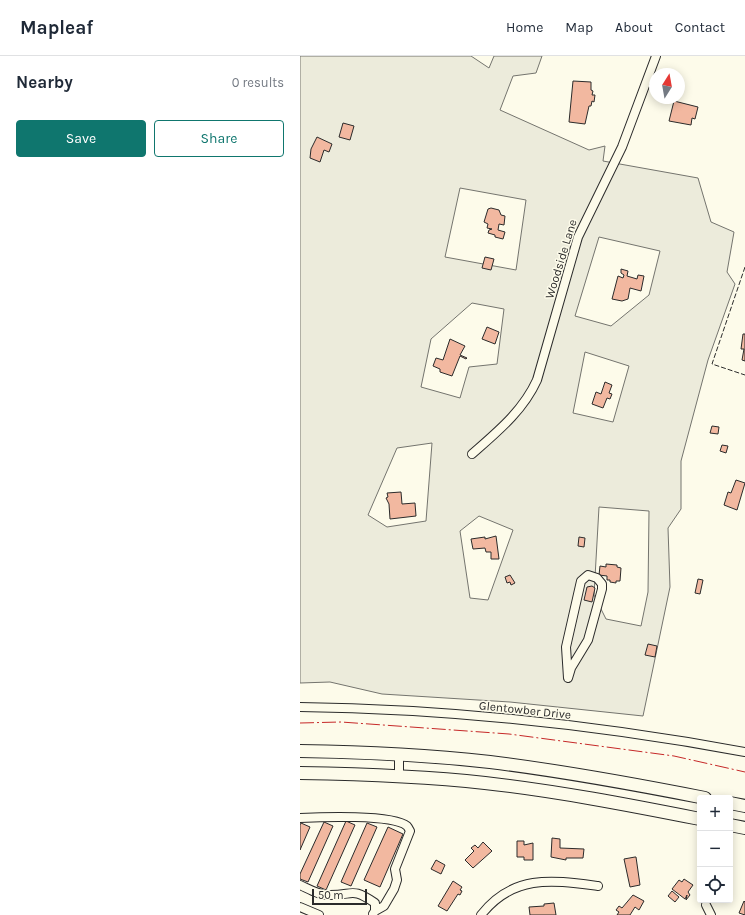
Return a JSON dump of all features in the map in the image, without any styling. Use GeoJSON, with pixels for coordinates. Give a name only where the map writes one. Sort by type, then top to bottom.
{"type":"FeatureCollection","features":[{"type":"Feature","properties":{"kind":"highway"},"geometry":{"type":"LineString","coordinates":[[300,751],[399,755],[484,762],[562,772],[697,797]]}},
{"type":"Feature","properties":{"kind":"highway"},"geometry":{"type":"LineString","coordinates":[[300,773],[399,776],[486,783],[551,792],[697,818]]}},
{"type":"Feature","properties":{"kind":"highway"},"geometry":{"type":"LineString","coordinates":[[733,804],[745,806]]}},
{"type":"Feature","properties":{"kind":"highway"},"geometry":{"type":"LineString","coordinates":[[733,826],[745,828]]}},
{"type":"Feature","properties":{"kind":"street","name":"Woodside Lane"},"geometry":{"type":"LineString","coordinates":[[472,454],[515,415],[528,399],[538,380],[578,237],[622,146],[656,56]]}},
{"type":"Feature","properties":{"kind":"street"},"geometry":{"type":"LineString","coordinates":[[588,575],[593,575],[600,580],[602,589],[593,627],[582,652],[568,675],[568,678],[566,647],[581,580],[588,575]]}},
{"type":"Feature","properties":{"kind":"street","name":"Glentowber Drive"},"geometry":{"type":"LineString","coordinates":[[300,707],[381,709],[522,721],[661,738],[745,752]]}},
{"type":"Feature","properties":{"kind":"street"},"geometry":{"type":"LineString","coordinates":[[399,755],[399,776]]}},
{"type":"Feature","properties":{"kind":"street"},"geometry":{"type":"LineString","coordinates":[[300,818],[345,817],[394,821],[406,825],[410,831],[395,869],[396,880],[394,889],[384,906],[374,913]]}},
{"type":"Feature","properties":{"kind":"street"},"geometry":{"type":"LineString","coordinates":[[481,915],[496,899],[509,890],[530,883],[553,881],[598,886]]}},
{"type":"Feature","properties":{"kind":"street"},"geometry":{"type":"LineString","coordinates":[[300,884],[320,894],[329,896],[352,892],[362,894],[375,903],[374,913]]}},
{"type":"Feature","properties":{"kind":"street"},"geometry":{"type":"LineString","coordinates":[[706,905],[710,915]]}},
{"type":"Feature","properties":{"kind":"street"},"geometry":{"type":"LineString","coordinates":[[300,907],[319,915]]}},
{"type":"Feature","properties":{"kind":"shaded area"},"geometry":{"type":"Polygon","coordinates":[[[300,56],[471,56],[489,68],[494,56],[542,56],[536,73],[513,76],[500,110],[589,150],[605,146],[603,161],[698,178],[711,222],[734,232],[727,272],[735,284],[708,360],[681,461],[681,509],[668,528],[670,587],[643,716],[510,702],[382,694],[330,682],[300,683],[300,56]],[[460,188],[445,257],[516,270],[526,200],[460,188]],[[599,237],[575,316],[611,326],[649,295],[660,251],[599,237]],[[472,303],[431,339],[421,387],[460,398],[469,367],[497,364],[504,309],[472,303]],[[585,352],[573,413],[613,422],[629,366],[585,352]],[[432,443],[397,448],[368,515],[387,527],[426,521],[432,443]],[[599,507],[594,595],[606,619],[641,626],[648,592],[649,511],[599,507]],[[479,516],[460,531],[470,598],[488,600],[513,530],[479,516]]]}},
{"type":"Feature","properties":{"kind":"building"},"geometry":{"type":"Polygon","coordinates":[[[573,81],[591,82],[591,90],[593,91],[592,95],[595,95],[594,102],[592,101],[591,106],[589,106],[585,124],[569,122],[573,81]]]}},
{"type":"Feature","properties":{"kind":"building"},"geometry":{"type":"Polygon","coordinates":[[[673,104],[685,104],[698,107],[695,119],[692,118],[691,125],[669,121],[673,104]]]}},
{"type":"Feature","properties":{"kind":"building"},"geometry":{"type":"Polygon","coordinates":[[[343,123],[354,126],[350,140],[339,137],[343,123]]]}},
{"type":"Feature","properties":{"kind":"building"},"geometry":{"type":"Polygon","coordinates":[[[317,137],[332,144],[329,152],[324,150],[320,162],[310,158],[311,149],[317,137]]]}},
{"type":"Feature","properties":{"kind":"building"},"geometry":{"type":"Polygon","coordinates":[[[491,208],[499,210],[501,215],[505,216],[504,225],[499,224],[498,230],[505,232],[503,239],[488,233],[489,230],[492,229],[487,228],[488,224],[484,222],[488,209],[491,208]]]}},
{"type":"Feature","properties":{"kind":"building"},"geometry":{"type":"Polygon","coordinates":[[[485,257],[494,259],[491,270],[482,268],[485,257]]]}},
{"type":"Feature","properties":{"kind":"building"},"geometry":{"type":"Polygon","coordinates":[[[621,269],[628,271],[627,276],[637,279],[638,275],[644,276],[641,291],[630,288],[628,299],[622,301],[612,299],[618,276],[623,278],[624,275],[621,273],[621,269]]]}},
{"type":"Feature","properties":{"kind":"building"},"geometry":{"type":"Polygon","coordinates":[[[487,327],[499,332],[495,344],[482,339],[487,327]]]}},
{"type":"Feature","properties":{"kind":"building"},"geometry":{"type":"Polygon","coordinates":[[[743,334],[745,334],[745,361],[742,360],[744,349],[741,349],[743,334]]]}},
{"type":"Feature","properties":{"kind":"building"},"geometry":{"type":"Polygon","coordinates":[[[450,339],[465,346],[460,355],[467,358],[466,359],[460,356],[452,376],[440,372],[440,369],[433,366],[436,358],[443,360],[450,339]]]}},
{"type":"Feature","properties":{"kind":"building"},"geometry":{"type":"Polygon","coordinates":[[[605,382],[612,385],[609,393],[612,394],[610,399],[607,398],[603,408],[592,404],[596,392],[601,394],[605,382]]]}},
{"type":"Feature","properties":{"kind":"building"},"geometry":{"type":"Polygon","coordinates":[[[712,426],[719,427],[718,434],[710,433],[712,426]]]}},
{"type":"Feature","properties":{"kind":"building"},"geometry":{"type":"Polygon","coordinates":[[[722,445],[728,446],[726,453],[720,451],[722,445]]]}},
{"type":"Feature","properties":{"kind":"building"},"geometry":{"type":"Polygon","coordinates":[[[736,480],[745,483],[737,510],[724,505],[728,492],[731,493],[736,480]]]}},
{"type":"Feature","properties":{"kind":"building"},"geometry":{"type":"Polygon","coordinates":[[[401,492],[402,504],[415,503],[416,516],[390,519],[389,504],[386,498],[388,497],[387,493],[401,492]]]}},
{"type":"Feature","properties":{"kind":"building"},"geometry":{"type":"Polygon","coordinates":[[[496,536],[499,559],[491,559],[491,552],[486,552],[485,548],[473,549],[471,539],[485,537],[485,539],[496,536]]]}},
{"type":"Feature","properties":{"kind":"building"},"geometry":{"type":"Polygon","coordinates":[[[579,537],[585,538],[584,547],[578,546],[579,537]]]}},
{"type":"Feature","properties":{"kind":"building"},"geometry":{"type":"Polygon","coordinates":[[[606,564],[617,565],[617,567],[621,568],[620,581],[616,581],[616,583],[610,582],[610,580],[607,580],[607,576],[599,575],[600,566],[606,567],[606,564]]]}},
{"type":"Feature","properties":{"kind":"building"},"geometry":{"type":"Polygon","coordinates":[[[510,575],[515,583],[511,585],[510,582],[507,583],[505,577],[510,575]]]}},
{"type":"Feature","properties":{"kind":"building"},"geometry":{"type":"Polygon","coordinates":[[[698,579],[703,580],[700,594],[695,593],[698,579]]]}},
{"type":"Feature","properties":{"kind":"building"},"geometry":{"type":"Polygon","coordinates":[[[592,586],[595,588],[592,602],[584,600],[587,587],[592,586]]]}},
{"type":"Feature","properties":{"kind":"building"},"geometry":{"type":"Polygon","coordinates":[[[648,644],[657,646],[655,657],[645,655],[648,644]]]}},
{"type":"Feature","properties":{"kind":"building"},"geometry":{"type":"Polygon","coordinates":[[[346,821],[355,825],[326,890],[317,886],[346,821]]]}},
{"type":"Feature","properties":{"kind":"building"},"geometry":{"type":"Polygon","coordinates":[[[324,822],[333,826],[308,882],[300,879],[300,874],[324,822]]]}},
{"type":"Feature","properties":{"kind":"building"},"geometry":{"type":"Polygon","coordinates":[[[301,823],[310,827],[300,850],[300,825],[301,823]]]}},
{"type":"Feature","properties":{"kind":"building"},"geometry":{"type":"Polygon","coordinates":[[[367,823],[377,827],[351,886],[341,882],[367,823]]]}},
{"type":"Feature","properties":{"kind":"building"},"geometry":{"type":"Polygon","coordinates":[[[388,827],[403,834],[380,887],[364,880],[388,827]]]}},
{"type":"Feature","properties":{"kind":"building"},"geometry":{"type":"Polygon","coordinates":[[[552,838],[560,839],[560,848],[584,849],[583,858],[566,858],[566,860],[551,857],[552,838]]]}},
{"type":"Feature","properties":{"kind":"building"},"geometry":{"type":"Polygon","coordinates":[[[517,841],[524,841],[524,845],[533,843],[533,860],[524,860],[524,857],[517,857],[517,841]]]}},
{"type":"Feature","properties":{"kind":"building"},"geometry":{"type":"Polygon","coordinates":[[[483,842],[492,851],[473,868],[465,860],[474,851],[471,848],[475,845],[478,848],[483,842]]]}},
{"type":"Feature","properties":{"kind":"building"},"geometry":{"type":"Polygon","coordinates":[[[636,857],[640,885],[630,887],[624,859],[636,857]]]}},
{"type":"Feature","properties":{"kind":"building"},"geometry":{"type":"Polygon","coordinates":[[[436,860],[445,865],[441,874],[431,869],[436,860]]]}},
{"type":"Feature","properties":{"kind":"building"},"geometry":{"type":"Polygon","coordinates":[[[684,879],[693,885],[688,892],[690,895],[686,900],[687,895],[685,899],[672,889],[679,880],[682,882],[684,879]]]}},
{"type":"Feature","properties":{"kind":"building"},"geometry":{"type":"Polygon","coordinates":[[[453,881],[462,887],[460,890],[462,891],[460,895],[458,894],[447,911],[438,906],[453,881]]]}},
{"type":"Feature","properties":{"kind":"building"},"geometry":{"type":"Polygon","coordinates":[[[672,891],[679,897],[675,902],[668,896],[672,891]]]}},
{"type":"Feature","properties":{"kind":"building"},"geometry":{"type":"Polygon","coordinates":[[[633,895],[644,901],[639,910],[635,907],[630,915],[617,915],[619,912],[616,910],[619,906],[622,908],[633,895]]]}},
{"type":"Feature","properties":{"kind":"building"},"geometry":{"type":"Polygon","coordinates":[[[744,901],[745,902],[745,915],[739,913],[744,901]]]}},
{"type":"Feature","properties":{"kind":"building"},"geometry":{"type":"Polygon","coordinates":[[[554,903],[556,915],[530,915],[529,907],[544,906],[544,904],[554,903]]]}},
{"type":"Feature","properties":{"kind":"fence"},"geometry":{"type":"LineString","coordinates":[[745,267],[712,364],[745,375]]}},
{"type":"Feature","properties":{"kind":"power"},"geometry":{"type":"LineString","coordinates":[[300,723],[341,722],[509,734],[674,756],[745,772]]}}]}
